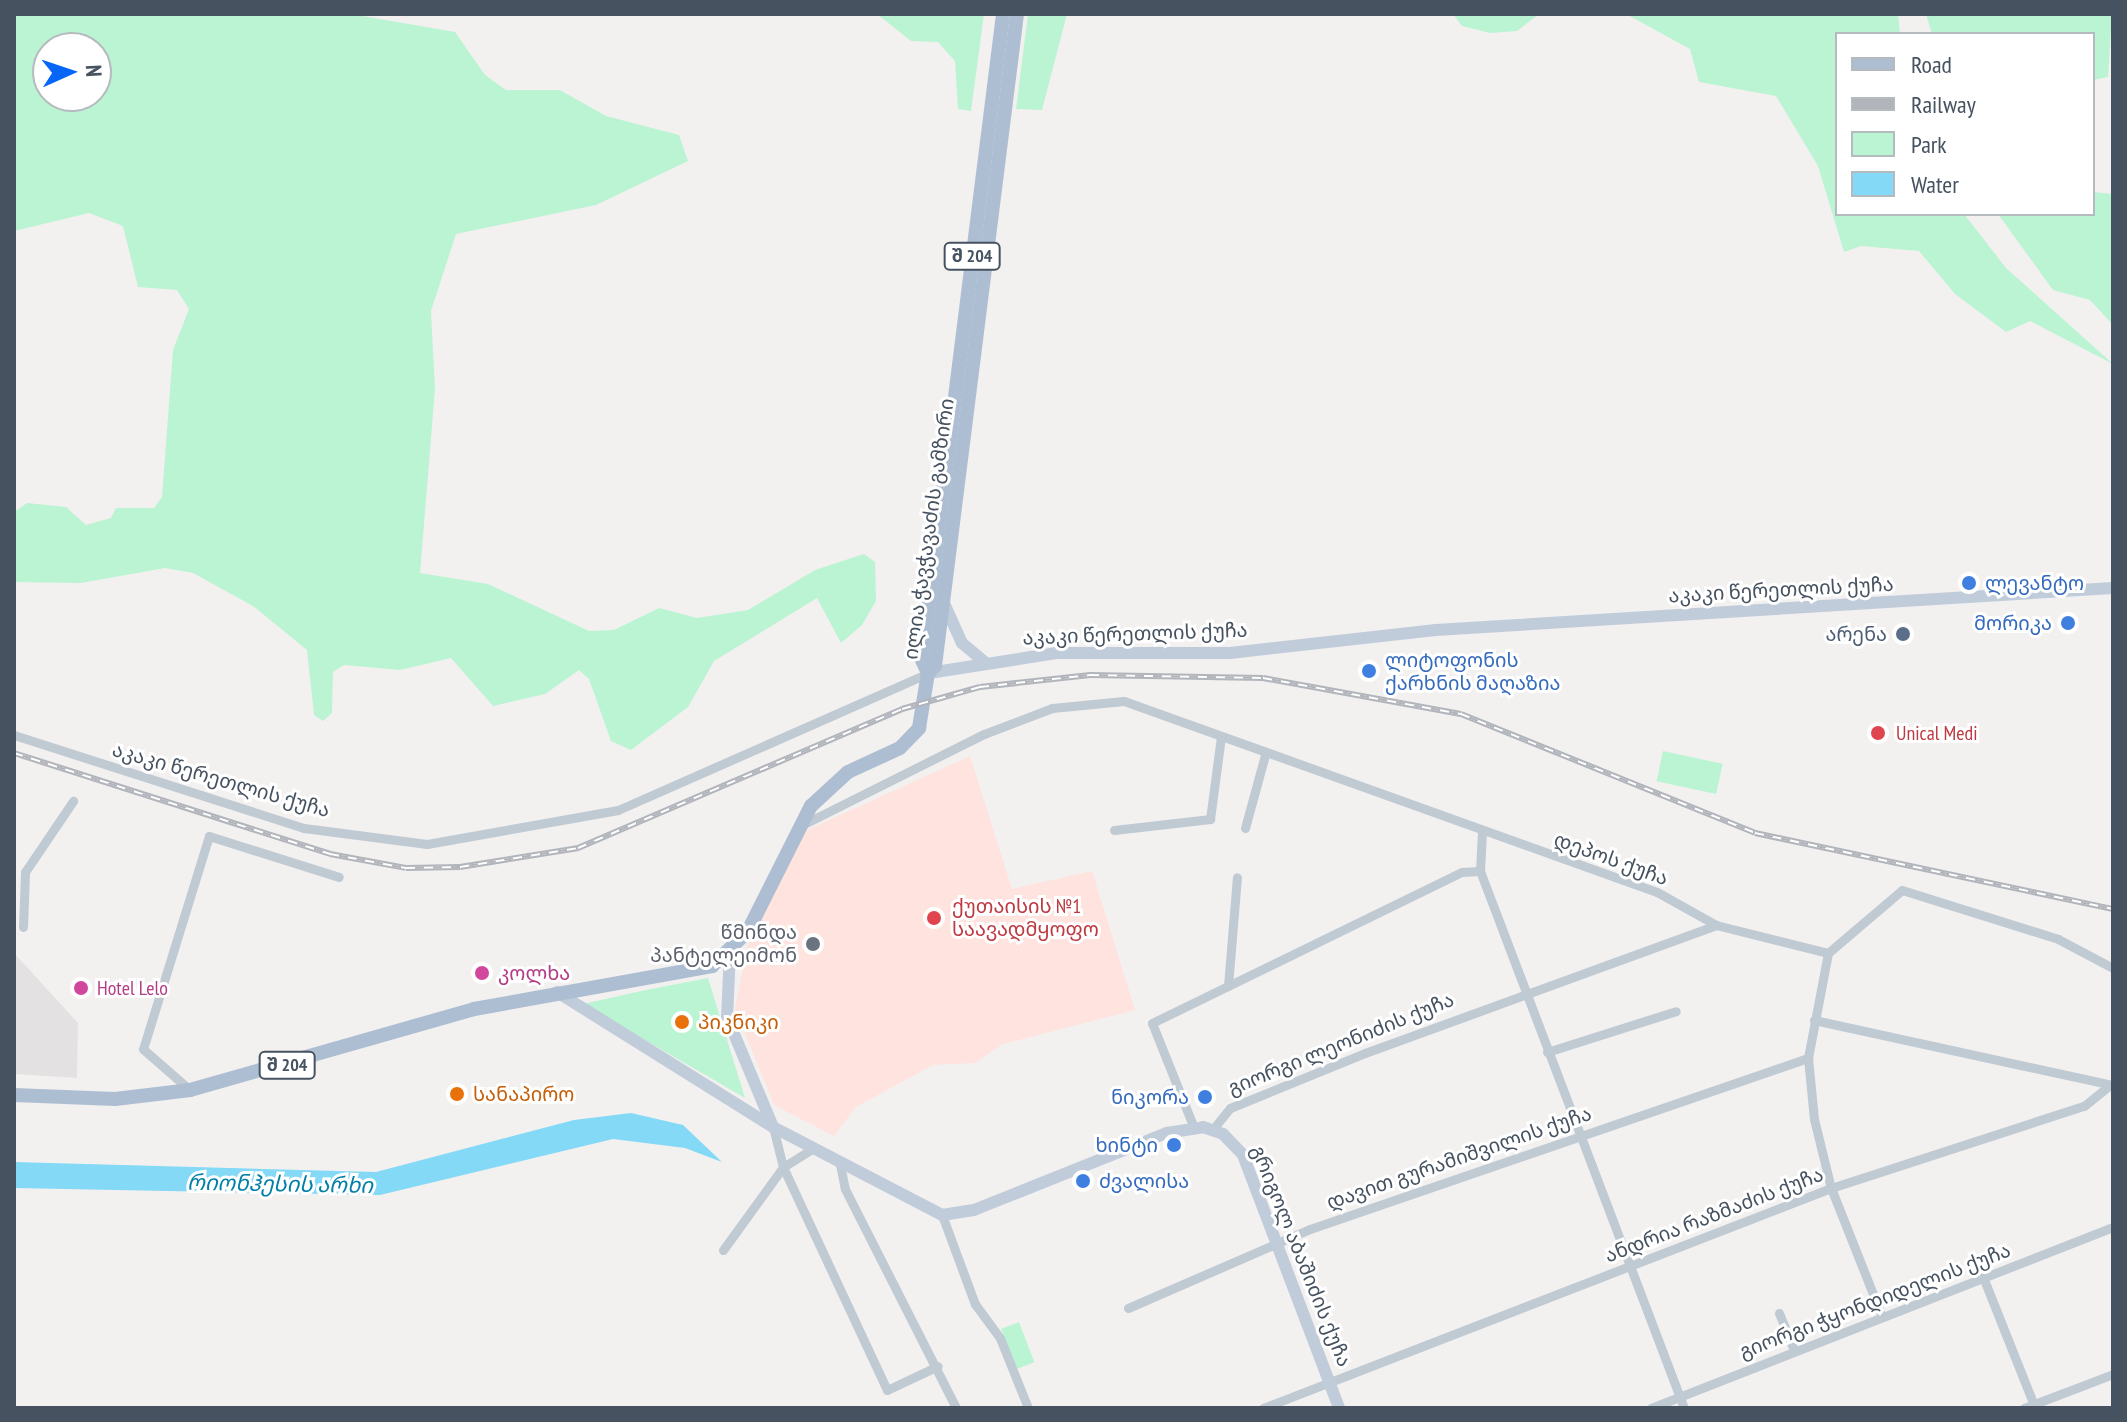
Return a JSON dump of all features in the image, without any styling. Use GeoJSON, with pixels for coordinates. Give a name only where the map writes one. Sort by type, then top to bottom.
{"type":"FeatureCollection","features":[{"type":"Feature","properties":{"kind":"main road","name":"ილია ჭავჭავაძის გამზირი"},"geometry":{"type":"LineString","coordinates":[[1003,14],[947,498],[943,600],[935,666],[928,673],[922,660],[947,498],[1017,14]]}},
{"type":"Feature","properties":{"kind":"main road","name":"აკაკი წერეთლის ქუჩა"},"geometry":{"type":"LineString","coordinates":[[928,673],[1056,653],[1230,653],[1436,630],[2113,588]]}},
{"type":"Feature","properties":{"kind":"main road"},"geometry":{"type":"LineString","coordinates":[[943,600],[962,643],[985,662]]}},
{"type":"Feature","properties":{"kind":"main road","name":"შ 204"},"geometry":{"type":"LineString","coordinates":[[14,1095],[115,1099],[190,1090],[555,990],[683,973],[730,952],[799,826],[848,772],[914,734],[928,673]]}},
{"type":"Feature","properties":{"kind":"main road"},"geometry":{"type":"LineString","coordinates":[[730,952],[727,1017],[773,1127]]}},
{"type":"Feature","properties":{"kind":"main road"},"geometry":{"type":"LineString","coordinates":[[555,990],[773,1127],[942,1215],[974,1210],[1194,1128],[1213,1129]]}},
{"type":"Feature","properties":{"kind":"main road","name":"გრიგოლ აბაშიძის ქუჩა"},"geometry":{"type":"LineString","coordinates":[[1213,1129],[1243,1155],[1339,1408]]}},
{"type":"Feature","properties":{"kind":"street","name":"აკაკი წერეთლის ქუჩა"},"geometry":{"type":"LineString","coordinates":[[14,735],[304,828],[427,844],[618,810],[928,673]]}},
{"type":"Feature","properties":{"kind":"street","name":"დეპოს ქუჩა"},"geometry":{"type":"LineString","coordinates":[[799,826],[984,734],[1052,708],[1124,701],[1265,755],[1657,892],[1716,925],[1828,953]]}},
{"type":"Feature","properties":{"kind":"street"},"geometry":{"type":"LineString","coordinates":[[1114,830],[1210,819],[1221,737]]}},
{"type":"Feature","properties":{"kind":"street"},"geometry":{"type":"LineString","coordinates":[[1245,828],[1265,755]]}},
{"type":"Feature","properties":{"kind":"street"},"geometry":{"type":"LineString","coordinates":[[23,927],[25,872],[73,801]]}},
{"type":"Feature","properties":{"kind":"street"},"geometry":{"type":"LineString","coordinates":[[1482,831],[1480,871],[1524,994],[1684,1408]]}},
{"type":"Feature","properties":{"kind":"street"},"geometry":{"type":"LineString","coordinates":[[190,1090],[143,1049],[209,836],[339,877]]}},
{"type":"Feature","properties":{"kind":"street"},"geometry":{"type":"LineString","coordinates":[[1194,1128],[1152,1023],[1462,872],[1480,871]]}},
{"type":"Feature","properties":{"kind":"street"},"geometry":{"type":"LineString","coordinates":[[1228,986],[1237,877]]}},
{"type":"Feature","properties":{"kind":"street"},"geometry":{"type":"LineString","coordinates":[[1881,1314],[1831,1188],[1808,1058],[1828,953],[1902,890],[2058,939],[2113,968]]}},
{"type":"Feature","properties":{"kind":"street","name":"გიორგი ლეონიძის ქუჩა"},"geometry":{"type":"LineString","coordinates":[[1213,1129],[1230,1108],[1524,994],[1716,925]]}},
{"type":"Feature","properties":{"kind":"street"},"geometry":{"type":"LineString","coordinates":[[1547,1052],[1676,1011]]}},
{"type":"Feature","properties":{"kind":"street"},"geometry":{"type":"LineString","coordinates":[[1814,1020],[2112,1085]]}},
{"type":"Feature","properties":{"kind":"street","name":"დავით გურამიშვილის ქუჩა"},"geometry":{"type":"LineString","coordinates":[[1128,1308],[1279,1245],[1579,1134],[1808,1058]]}},
{"type":"Feature","properties":{"kind":"street","name":"ანდრია რაზმაძის ქუჩა"},"geometry":{"type":"LineString","coordinates":[[1263,1408],[1831,1188],[2084,1106],[2112,1085]]}},
{"type":"Feature","properties":{"kind":"street"},"geometry":{"type":"LineString","coordinates":[[773,1127],[783,1167],[887,1390],[938,1366]]}},
{"type":"Feature","properties":{"kind":"street"},"geometry":{"type":"LineString","coordinates":[[723,1250],[783,1167],[812,1149]]}},
{"type":"Feature","properties":{"kind":"street"},"geometry":{"type":"LineString","coordinates":[[840,1164],[845,1189],[938,1366],[956,1408]]}},
{"type":"Feature","properties":{"kind":"street"},"geometry":{"type":"LineString","coordinates":[[942,1215],[975,1304],[1000,1338],[1028,1408]]}},
{"type":"Feature","properties":{"kind":"street","name":"გიორგი ჭყონდიდელის ქუჩა"},"geometry":{"type":"LineString","coordinates":[[1651,1408],[1881,1314],[2113,1227]]}},
{"type":"Feature","properties":{"kind":"street"},"geometry":{"type":"LineString","coordinates":[[1983,1277],[2031,1407],[2113,1374]]}},
{"type":"Feature","properties":{"kind":"street"},"geometry":{"type":"LineString","coordinates":[[1779,1313],[1794,1350]]}},
{"type":"Feature","properties":{"kind":"shaded area","name":"ქუთაისის №1 საავადმყოფო"},"geometry":{"type":"Polygon","coordinates":[[[970,756],[1012,889],[1092,871],[1135,1010],[1003,1044],[975,1063],[933,1065],[856,1107],[834,1136],[774,1105],[735,1009],[747,947],[805,831],[970,756]]]}},
{"type":"Feature","properties":{"kind":"shaded area"},"geometry":{"type":"Polygon","coordinates":[[[14,953],[78,1023],[77,1078],[14,1074],[14,953]]]}},
{"type":"Feature","properties":{"kind":"green space"},"geometry":{"type":"Polygon","coordinates":[[[14,14],[351,14],[455,32],[485,75],[506,90],[560,90],[606,116],[679,135],[688,161],[596,205],[456,234],[431,311],[435,389],[420,573],[488,584],[589,631],[614,630],[659,608],[697,618],[748,610],[815,570],[864,554],[875,562],[876,601],[862,625],[841,643],[817,598],[714,661],[688,707],[631,750],[611,741],[589,679],[579,670],[545,694],[493,706],[451,658],[400,670],[344,665],[333,672],[332,713],[323,721],[314,715],[307,650],[253,606],[193,573],[165,568],[81,583],[14,582],[14,512],[27,503],[66,507],[86,525],[111,518],[116,508],[154,508],[162,497],[173,350],[189,309],[177,290],[138,287],[123,226],[89,213],[14,231],[14,14]]]}},
{"type":"Feature","properties":{"kind":"green space"},"geometry":{"type":"Polygon","coordinates":[[[877,14],[984,14],[971,111],[958,109],[955,61],[938,42],[911,41],[877,14]]]}},
{"type":"Feature","properties":{"kind":"green space"},"geometry":{"type":"Polygon","coordinates":[[[1028,14],[1067,14],[1042,110],[1016,109],[1028,14]]]}},
{"type":"Feature","properties":{"kind":"green space"},"geometry":{"type":"Polygon","coordinates":[[[1453,14],[1539,14],[1517,31],[1490,33],[1462,26],[1453,14]]]}},
{"type":"Feature","properties":{"kind":"green space"},"geometry":{"type":"Polygon","coordinates":[[[1626,14],[1898,14],[1900,32],[1835,32],[1835,216],[1966,216],[2006,268],[2113,364],[2030,321],[2006,332],[1955,294],[1919,251],[1861,246],[1844,252],[1818,166],[1776,96],[1699,82],[1690,49],[1626,14]]]}},
{"type":"Feature","properties":{"kind":"green space"},"geometry":{"type":"Polygon","coordinates":[[[1926,14],[2112,14],[2108,77],[2095,80],[2095,32],[1931,32],[1926,14]]]}},
{"type":"Feature","properties":{"kind":"green space"},"geometry":{"type":"Polygon","coordinates":[[[2095,192],[2113,194],[2113,325],[2090,300],[2053,290],[1999,216],[2095,216],[2095,192]]]}},
{"type":"Feature","properties":{"kind":"green space"},"geometry":{"type":"Polygon","coordinates":[[[1663,751],[1723,764],[1716,794],[1657,781],[1663,751]]]}},
{"type":"Feature","properties":{"kind":"green space"},"geometry":{"type":"Polygon","coordinates":[[[708,978],[745,1098],[583,1004],[646,990],[708,978]]]}},
{"type":"Feature","properties":{"kind":"green space"},"geometry":{"type":"Polygon","coordinates":[[[1019,1322],[1034,1362],[1017,1369],[1001,1329],[1019,1322]]]}},
{"type":"Feature","properties":{"kind":"water","name":"რიონჰესის არხი"},"geometry":{"type":"Polygon","coordinates":[[[631,1113],[683,1125],[722,1162],[685,1148],[613,1139],[380,1195],[14,1188],[14,1162],[376,1172],[574,1120],[631,1113]]]}},
{"type":"Feature","properties":{"kind":"railway"},"geometry":{"type":"LineString","coordinates":[[14,753],[330,854],[406,868],[460,867],[578,848],[902,709],[980,687],[1090,675],[1263,678],[1461,714],[1755,833],[2113,909]]}},
{"type":"Feature","properties":{"kind":"place","name":"ლევანტო"},"geometry":{"type":"Point","coordinates":[1969,583]}},
{"type":"Feature","properties":{"kind":"place","name":"მორიკა"},"geometry":{"type":"Point","coordinates":[2068,623]}},
{"type":"Feature","properties":{"kind":"place","name":"არენა"},"geometry":{"type":"Point","coordinates":[1903,634]}},
{"type":"Feature","properties":{"kind":"place","name":"ლიტოფონის ქარხნის მაღაზია"},"geometry":{"type":"Point","coordinates":[1369,671]}},
{"type":"Feature","properties":{"kind":"place","name":"Unical Medi"},"geometry":{"type":"Point","coordinates":[1878,733]}},
{"type":"Feature","properties":{"kind":"place","name":"ქუთაისის №1 საავადმყოფო"},"geometry":{"type":"Point","coordinates":[934,918]}},
{"type":"Feature","properties":{"kind":"place","name":"წმინდა პანტელეიმონ"},"geometry":{"type":"Point","coordinates":[813,944]}},
{"type":"Feature","properties":{"kind":"place","name":"კოლხა"},"geometry":{"type":"Point","coordinates":[482,973]}},
{"type":"Feature","properties":{"kind":"place","name":"Hotel Lelo"},"geometry":{"type":"Point","coordinates":[81,988]}},
{"type":"Feature","properties":{"kind":"place","name":"პიკნიკი"},"geometry":{"type":"Point","coordinates":[682,1022]}},
{"type":"Feature","properties":{"kind":"place","name":"სანაპირო"},"geometry":{"type":"Point","coordinates":[457,1094]}},
{"type":"Feature","properties":{"kind":"place","name":"ნიკორა"},"geometry":{"type":"Point","coordinates":[1205,1097]}},
{"type":"Feature","properties":{"kind":"place","name":"ხინტი"},"geometry":{"type":"Point","coordinates":[1174,1145]}},
{"type":"Feature","properties":{"kind":"place","name":"ძვალისა"},"geometry":{"type":"Point","coordinates":[1083,1181]}}]}
